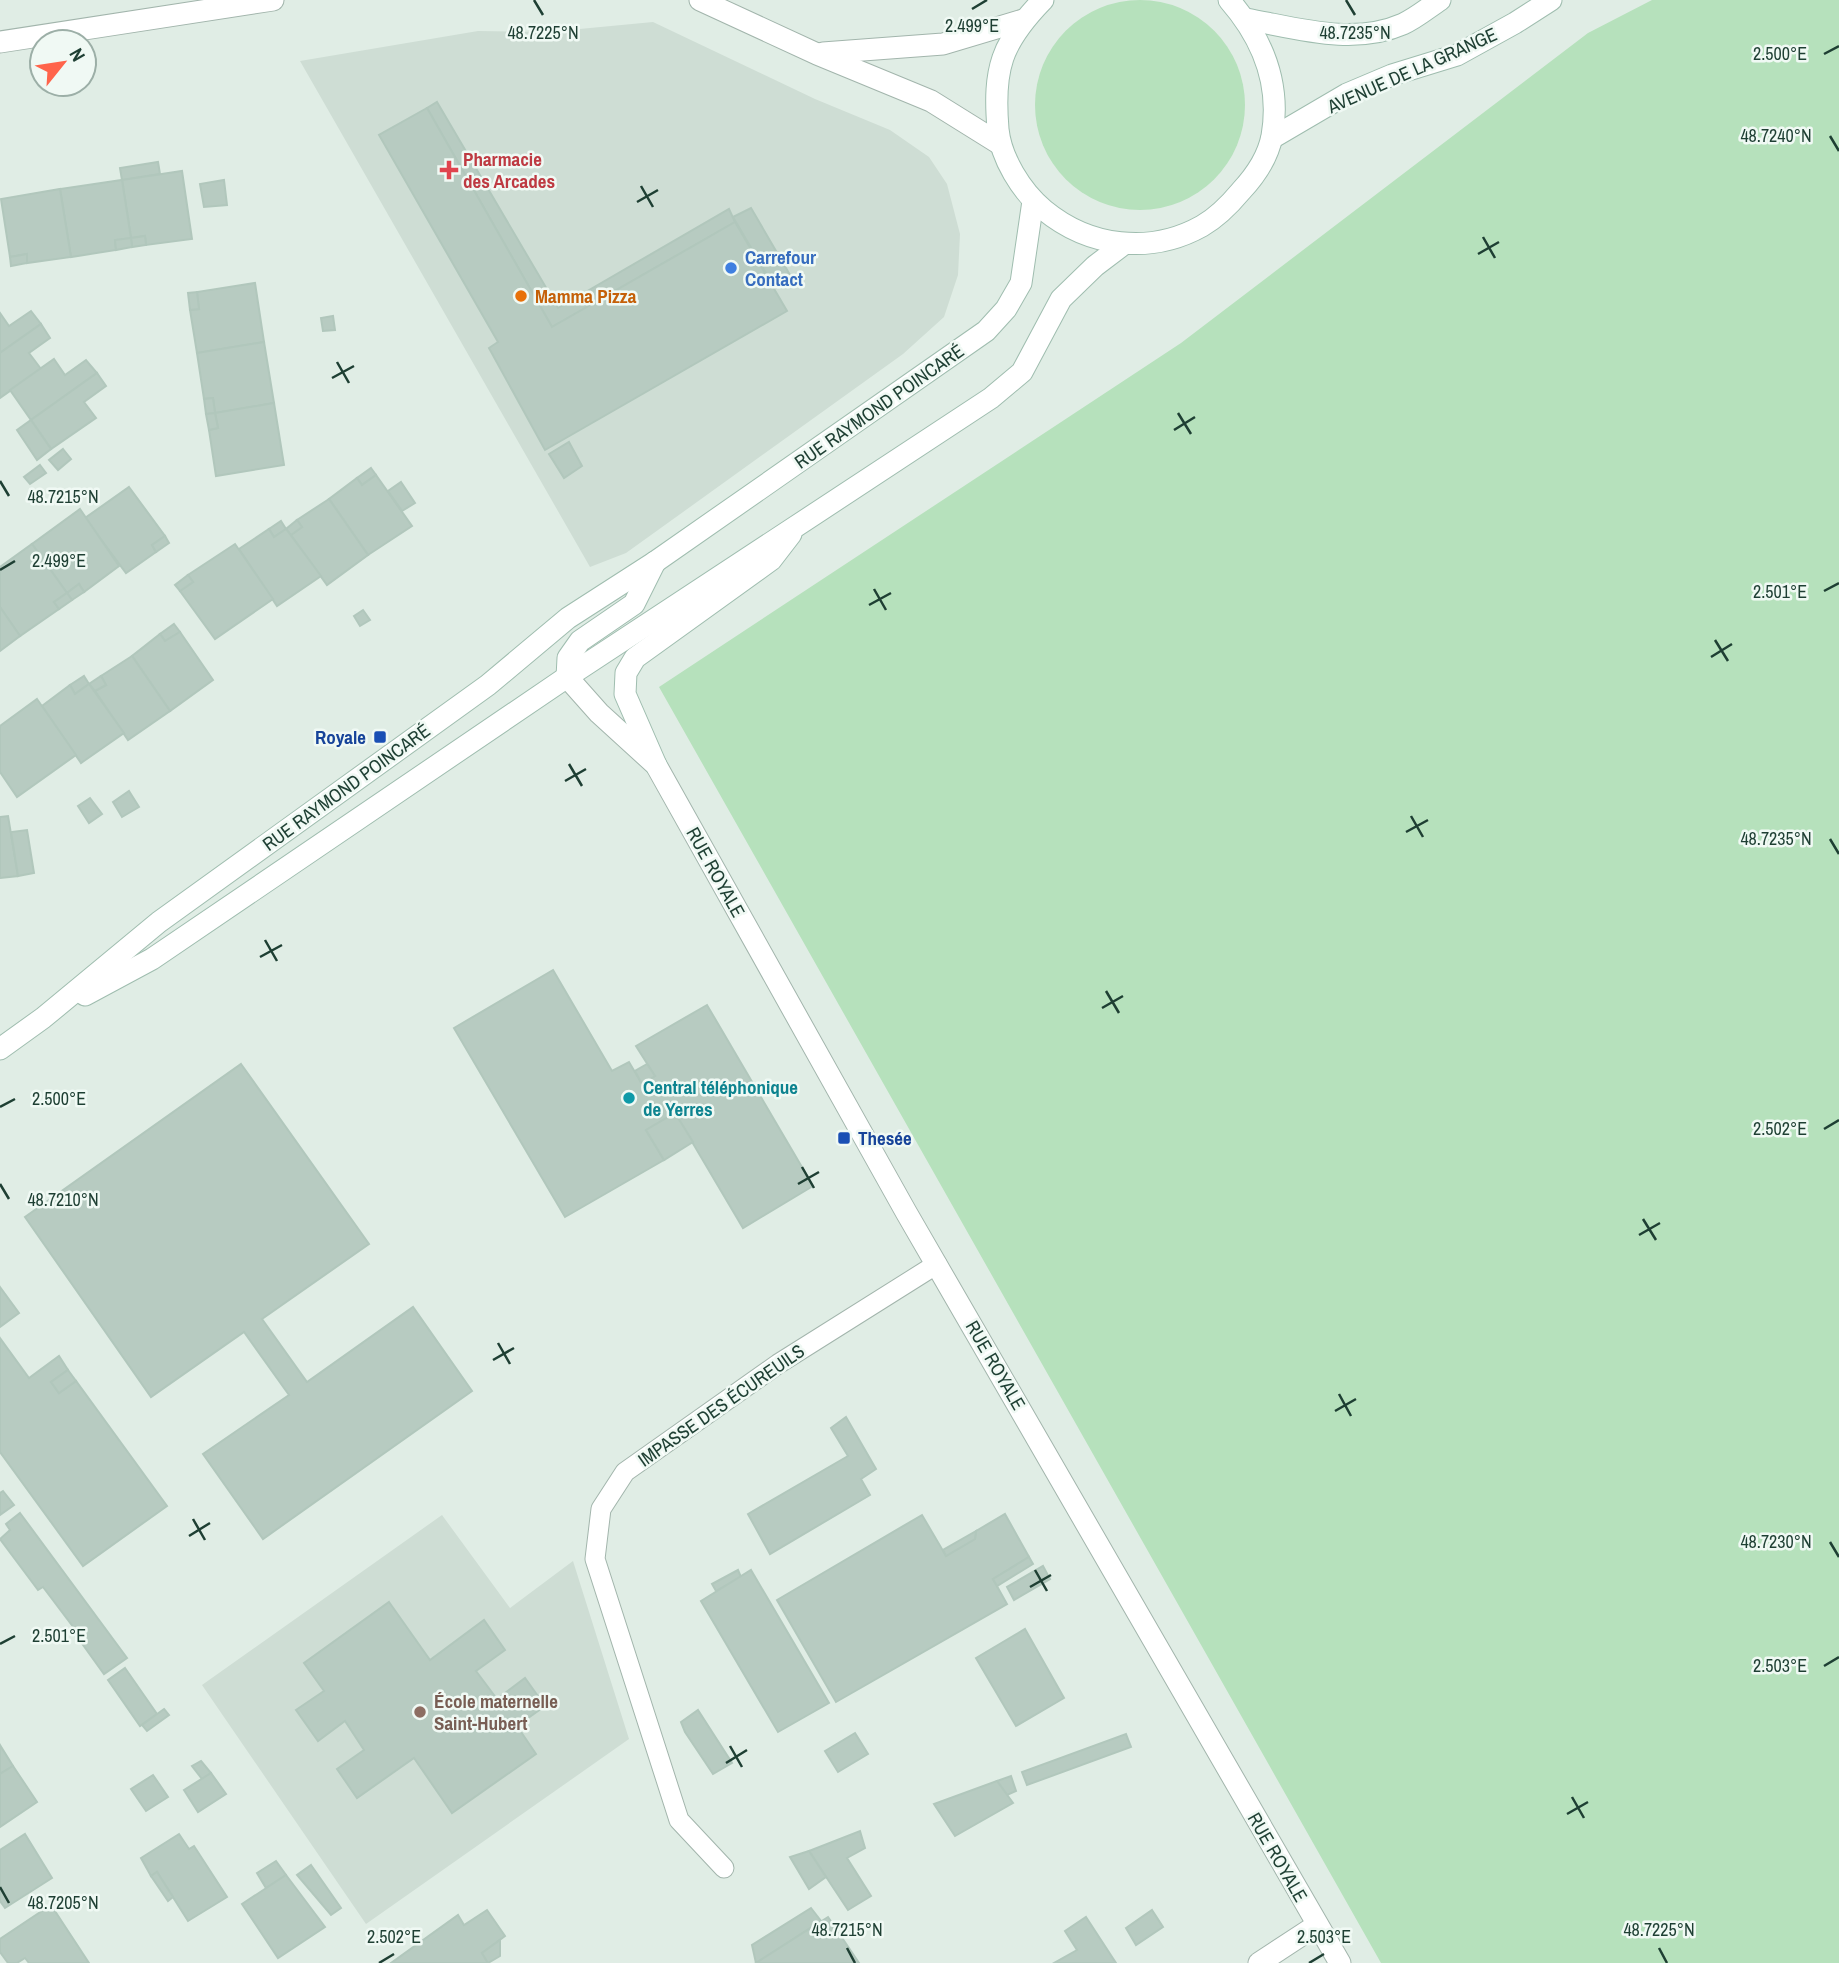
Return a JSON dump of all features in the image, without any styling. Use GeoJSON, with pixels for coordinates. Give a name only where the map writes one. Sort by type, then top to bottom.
{"type":"FeatureCollection","features":[{"type":"Feature","properties":{"kind":"main road"},"geometry":{"type":"LineString","coordinates":[[0,42],[274,0]]}},
{"type":"Feature","properties":{"kind":"main road"},"geometry":{"type":"LineString","coordinates":[[700,0],[817,54],[931,101],[1000,144]]}},
{"type":"Feature","properties":{"kind":"main road"},"geometry":{"type":"LineString","coordinates":[[1043,0],[1023,20],[1002,56],[996,96],[1000,144],[1033,201],[1070,228],[1090,237],[1125,244],[1161,241],[1203,226],[1232,201],[1257,173],[1272,138],[1273,93],[1265,54],[1246,19],[1229,0]]}},
{"type":"Feature","properties":{"kind":"main road"},"geometry":{"type":"LineString","coordinates":[[1246,19],[1332,34],[1373,34],[1404,23],[1440,0]]}},
{"type":"Feature","properties":{"kind":"main road","name":"AVENUE DE LA GRANGE"},"geometry":{"type":"LineString","coordinates":[[1272,138],[1347,94],[1392,75],[1457,54],[1551,0]]}},
{"type":"Feature","properties":{"kind":"main road"},"geometry":{"type":"LineString","coordinates":[[817,54],[943,44],[1023,20]]}},
{"type":"Feature","properties":{"kind":"main road","name":"RUE RAYMOND POINCARÉ"},"geometry":{"type":"LineString","coordinates":[[0,1049],[43,1018],[159,922],[488,685],[568,618],[655,562],[986,331],[1006,309],[1021,283],[1033,201]]}},
{"type":"Feature","properties":{"kind":"main road","name":"RUE RAYMOND POINCARÉ"},"geometry":{"type":"LineString","coordinates":[[43,1018],[152,959],[567,677],[991,398],[1021,372],[1061,299],[1095,266],[1125,244]]}},
{"type":"Feature","properties":{"kind":"main road","name":"RUE RAYMOND POINCARÉ"},"geometry":{"type":"LineString","coordinates":[[656,765],[625,694],[626,673],[635,658],[771,560],[801,521]]}},
{"type":"Feature","properties":{"kind":"main road","name":"RUE RAYMOND POINCARÉ"},"geometry":{"type":"LineString","coordinates":[[567,677],[568,658],[580,641],[634,604],[655,562]]}},
{"type":"Feature","properties":{"kind":"main road"},"geometry":{"type":"LineString","coordinates":[[567,677],[599,713],[656,765]]}},
{"type":"Feature","properties":{"kind":"main road","name":"RUE ROYALE"},"geometry":{"type":"LineString","coordinates":[[656,765],[855,1122],[1340,1963]]}},
{"type":"Feature","properties":{"kind":"main road"},"geometry":{"type":"LineString","coordinates":[[1259,1963],[1317,1925]]}},
{"type":"Feature","properties":{"kind":"lane","name":"IMPASSE DES ÉCUREUILS"},"geometry":{"type":"LineString","coordinates":[[724,1868],[679,1820],[595,1559],[601,1509],[625,1472],[778,1364],[937,1264]]}},
{"type":"Feature","properties":{"kind":"shaded area"},"geometry":{"type":"Polygon","coordinates":[[[653,22],[815,99],[890,130],[929,157],[947,184],[960,234],[958,275],[944,317],[903,354],[626,553],[590,567],[300,61],[478,31],[548,32],[653,22]]]}},
{"type":"Feature","properties":{"kind":"shaded area","name":"École maternelle Saint-Hubert"},"geometry":{"type":"Polygon","coordinates":[[[442,1515],[510,1608],[573,1561],[629,1739],[366,1924],[202,1685],[442,1515]]]}},
{"type":"Feature","properties":{"kind":"green space"},"geometry":{"type":"Polygon","coordinates":[[[1140,0],[1161,2],[1180,8],[1214,31],[1237,65],[1243,84],[1243,126],[1237,145],[1214,179],[1180,202],[1161,208],[1140,210],[1119,208],[1100,202],[1066,179],[1043,145],[1037,126],[1035,105],[1037,84],[1043,65],[1066,31],[1100,8],[1119,2],[1140,0]]]}},
{"type":"Feature","properties":{"kind":"green space"},"geometry":{"type":"Polygon","coordinates":[[[1652,0],[1839,0],[1839,1963],[1381,1963],[659,687],[1181,343],[1588,33],[1652,0]]]}},
{"type":"Feature","properties":{"kind":"building"},"geometry":{"type":"Polygon","coordinates":[[[437,102],[558,308],[729,209],[735,222],[552,327],[427,108],[437,102]]]}},
{"type":"Feature","properties":{"kind":"building"},"geometry":{"type":"Polygon","coordinates":[[[427,108],[552,327],[735,222],[787,311],[545,450],[489,348],[498,342],[379,135],[427,108]]]}},
{"type":"Feature","properties":{"kind":"building"},"geometry":{"type":"Polygon","coordinates":[[[158,162],[160,174],[122,180],[120,168],[158,162]]]}},
{"type":"Feature","properties":{"kind":"building"},"geometry":{"type":"Polygon","coordinates":[[[182,171],[192,239],[146,245],[145,236],[131,238],[122,180],[182,171]]]}},
{"type":"Feature","properties":{"kind":"building"},"geometry":{"type":"Polygon","coordinates":[[[122,180],[131,238],[115,240],[116,250],[71,257],[60,189],[122,180]]]}},
{"type":"Feature","properties":{"kind":"building"},"geometry":{"type":"Polygon","coordinates":[[[224,180],[227,205],[204,207],[200,184],[224,180]]]}},
{"type":"Feature","properties":{"kind":"building"},"geometry":{"type":"Polygon","coordinates":[[[60,189],[71,257],[27,263],[27,254],[10,257],[1,199],[60,189]]]}},
{"type":"Feature","properties":{"kind":"building"},"geometry":{"type":"Polygon","coordinates":[[[751,208],[790,275],[773,285],[733,217],[751,208]]]}},
{"type":"Feature","properties":{"kind":"building"},"geometry":{"type":"Polygon","coordinates":[[[145,236],[146,245],[132,247],[131,238],[145,236]]]}},
{"type":"Feature","properties":{"kind":"building"},"geometry":{"type":"Polygon","coordinates":[[[131,238],[132,247],[116,250],[115,240],[131,238]]]}},
{"type":"Feature","properties":{"kind":"building"},"geometry":{"type":"Polygon","coordinates":[[[27,254],[27,263],[11,266],[10,257],[27,254]]]}},
{"type":"Feature","properties":{"kind":"building"},"geometry":{"type":"Polygon","coordinates":[[[255,283],[264,342],[197,353],[190,310],[199,309],[197,292],[255,283]]]}},
{"type":"Feature","properties":{"kind":"building"},"geometry":{"type":"Polygon","coordinates":[[[197,292],[199,309],[190,310],[188,293],[197,292]]]}},
{"type":"Feature","properties":{"kind":"building"},"geometry":{"type":"Polygon","coordinates":[[[31,311],[41,324],[0,353],[0,313],[9,326],[31,311]]]}},
{"type":"Feature","properties":{"kind":"building"},"geometry":{"type":"Polygon","coordinates":[[[333,316],[335,330],[323,331],[321,318],[333,316]]]}},
{"type":"Feature","properties":{"kind":"building"},"geometry":{"type":"Polygon","coordinates":[[[41,324],[50,338],[29,353],[41,369],[0,398],[0,353],[41,324]]]}},
{"type":"Feature","properties":{"kind":"building"},"geometry":{"type":"Polygon","coordinates":[[[264,342],[274,403],[215,413],[213,398],[204,399],[197,353],[264,342]]]}},
{"type":"Feature","properties":{"kind":"building"},"geometry":{"type":"Polygon","coordinates":[[[54,359],[65,375],[86,360],[97,373],[31,420],[10,390],[54,359]]]}},
{"type":"Feature","properties":{"kind":"building"},"geometry":{"type":"Polygon","coordinates":[[[97,373],[106,386],[84,402],[96,418],[51,449],[31,420],[97,373]]]}},
{"type":"Feature","properties":{"kind":"building"},"geometry":{"type":"Polygon","coordinates":[[[213,398],[215,413],[206,414],[204,399],[213,398]]]}},
{"type":"Feature","properties":{"kind":"building"},"geometry":{"type":"Polygon","coordinates":[[[274,403],[284,465],[216,476],[209,430],[218,428],[215,413],[274,403]]]}},
{"type":"Feature","properties":{"kind":"building"},"geometry":{"type":"Polygon","coordinates":[[[215,413],[218,428],[209,430],[206,414],[215,413]]]}},
{"type":"Feature","properties":{"kind":"building"},"geometry":{"type":"Polygon","coordinates":[[[31,420],[51,449],[37,460],[17,430],[31,420]]]}},
{"type":"Feature","properties":{"kind":"building"},"geometry":{"type":"Polygon","coordinates":[[[569,442],[582,466],[564,478],[549,454],[569,442]]]}},
{"type":"Feature","properties":{"kind":"building"},"geometry":{"type":"Polygon","coordinates":[[[63,449],[71,459],[58,470],[49,460],[63,449]]]}},
{"type":"Feature","properties":{"kind":"building"},"geometry":{"type":"Polygon","coordinates":[[[40,465],[46,473],[30,484],[24,477],[40,465]]]}},
{"type":"Feature","properties":{"kind":"building"},"geometry":{"type":"Polygon","coordinates":[[[371,468],[376,475],[362,485],[357,478],[371,468]]]}},
{"type":"Feature","properties":{"kind":"building"},"geometry":{"type":"Polygon","coordinates":[[[376,475],[412,526],[368,555],[329,499],[357,478],[362,485],[376,475]]]}},
{"type":"Feature","properties":{"kind":"building"},"geometry":{"type":"Polygon","coordinates":[[[401,482],[415,503],[402,511],[388,491],[401,482]]]}},
{"type":"Feature","properties":{"kind":"building"},"geometry":{"type":"Polygon","coordinates":[[[129,487],[165,536],[152,545],[156,552],[126,573],[85,518],[129,487]]]}},
{"type":"Feature","properties":{"kind":"building"},"geometry":{"type":"Polygon","coordinates":[[[329,499],[368,555],[327,585],[291,535],[302,527],[297,520],[329,499]]]}},
{"type":"Feature","properties":{"kind":"building"},"geometry":{"type":"Polygon","coordinates":[[[80,509],[119,566],[84,592],[79,584],[67,593],[32,544],[80,509]]]}},
{"type":"Feature","properties":{"kind":"building"},"geometry":{"type":"Polygon","coordinates":[[[297,520],[302,527],[291,535],[286,529],[297,520]]]}},
{"type":"Feature","properties":{"kind":"building"},"geometry":{"type":"Polygon","coordinates":[[[281,521],[286,529],[274,537],[269,529],[281,521]]]}},
{"type":"Feature","properties":{"kind":"building"},"geometry":{"type":"Polygon","coordinates":[[[269,529],[274,537],[286,529],[321,576],[277,606],[239,549],[269,529]]]}},
{"type":"Feature","properties":{"kind":"building"},"geometry":{"type":"Polygon","coordinates":[[[165,536],[169,543],[156,552],[152,545],[165,536]]]}},
{"type":"Feature","properties":{"kind":"building"},"geometry":{"type":"Polygon","coordinates":[[[32,544],[67,593],[54,602],[59,609],[20,636],[0,607],[0,567],[32,544]]]}},
{"type":"Feature","properties":{"kind":"building"},"geometry":{"type":"Polygon","coordinates":[[[235,544],[273,599],[215,639],[180,591],[193,582],[188,575],[235,544]]]}},
{"type":"Feature","properties":{"kind":"building"},"geometry":{"type":"Polygon","coordinates":[[[188,575],[193,582],[180,591],[175,585],[188,575]]]}},
{"type":"Feature","properties":{"kind":"building"},"geometry":{"type":"Polygon","coordinates":[[[79,584],[84,592],[72,600],[67,593],[79,584]]]}},
{"type":"Feature","properties":{"kind":"building"},"geometry":{"type":"Polygon","coordinates":[[[67,593],[72,600],[59,609],[54,602],[67,593]]]}},
{"type":"Feature","properties":{"kind":"building"},"geometry":{"type":"Polygon","coordinates":[[[0,607],[20,636],[0,651],[0,607]]]}},
{"type":"Feature","properties":{"kind":"building"},"geometry":{"type":"Polygon","coordinates":[[[363,610],[370,620],[360,626],[354,616],[363,610]]]}},
{"type":"Feature","properties":{"kind":"building"},"geometry":{"type":"Polygon","coordinates":[[[174,624],[180,632],[165,641],[160,634],[174,624]]]}},
{"type":"Feature","properties":{"kind":"building"},"geometry":{"type":"Polygon","coordinates":[[[180,632],[213,680],[170,711],[132,656],[160,634],[165,641],[180,632]]]}},
{"type":"Feature","properties":{"kind":"building"},"geometry":{"type":"Polygon","coordinates":[[[132,656],[170,711],[128,740],[95,691],[106,685],[101,676],[132,656]]]}},
{"type":"Feature","properties":{"kind":"building"},"geometry":{"type":"Polygon","coordinates":[[[84,676],[89,684],[75,694],[70,685],[84,676]]]}},
{"type":"Feature","properties":{"kind":"building"},"geometry":{"type":"Polygon","coordinates":[[[101,676],[106,685],[95,691],[89,684],[101,676]]]}},
{"type":"Feature","properties":{"kind":"building"},"geometry":{"type":"Polygon","coordinates":[[[89,684],[124,733],[81,763],[42,706],[70,685],[75,694],[89,684]]]}},
{"type":"Feature","properties":{"kind":"building"},"geometry":{"type":"Polygon","coordinates":[[[37,699],[76,755],[17,797],[0,772],[0,726],[37,699]]]}},
{"type":"Feature","properties":{"kind":"building"},"geometry":{"type":"Polygon","coordinates":[[[129,791],[139,807],[122,817],[113,802],[129,791]]]}},
{"type":"Feature","properties":{"kind":"building"},"geometry":{"type":"Polygon","coordinates":[[[90,798],[102,814],[89,823],[78,806],[90,798]]]}},
{"type":"Feature","properties":{"kind":"building"},"geometry":{"type":"Polygon","coordinates":[[[8,816],[18,876],[0,878],[0,817],[8,816]]]}},
{"type":"Feature","properties":{"kind":"building"},"geometry":{"type":"Polygon","coordinates":[[[27,830],[34,873],[18,876],[11,832],[27,830]]]}},
{"type":"Feature","properties":{"kind":"building","name":"Central téléphonique de Yerres"},"geometry":{"type":"Polygon","coordinates":[[[553,970],[612,1071],[629,1062],[642,1084],[655,1076],[636,1046],[707,1005],[813,1186],[743,1228],[675,1113],[646,1130],[664,1160],[565,1217],[454,1028],[553,970]]]}},
{"type":"Feature","properties":{"kind":"building"},"geometry":{"type":"Polygon","coordinates":[[[241,1064],[369,1244],[262,1319],[307,1382],[413,1307],[472,1391],[263,1539],[203,1454],[289,1395],[244,1332],[151,1397],[25,1217],[241,1064]]]}},
{"type":"Feature","properties":{"kind":"building"},"geometry":{"type":"Polygon","coordinates":[[[647,1064],[655,1076],[642,1084],[635,1071],[647,1064]]]}},
{"type":"Feature","properties":{"kind":"building"},"geometry":{"type":"Polygon","coordinates":[[[675,1113],[693,1142],[664,1160],[646,1130],[675,1113]]]}},
{"type":"Feature","properties":{"kind":"building"},"geometry":{"type":"Polygon","coordinates":[[[0,1287],[19,1313],[0,1327],[0,1287]]]}},
{"type":"Feature","properties":{"kind":"building"},"geometry":{"type":"Polygon","coordinates":[[[0,1338],[29,1378],[59,1356],[68,1370],[51,1382],[59,1393],[76,1381],[167,1506],[83,1566],[0,1452],[0,1338]]]}},
{"type":"Feature","properties":{"kind":"building"},"geometry":{"type":"Polygon","coordinates":[[[68,1370],[76,1381],[59,1393],[51,1382],[68,1370]]]}},
{"type":"Feature","properties":{"kind":"building"},"geometry":{"type":"Polygon","coordinates":[[[846,1417],[876,1469],[861,1479],[870,1495],[770,1554],[748,1514],[848,1456],[831,1428],[846,1417]]]}},
{"type":"Feature","properties":{"kind":"building"},"geometry":{"type":"Polygon","coordinates":[[[3,1491],[14,1505],[0,1515],[0,1493],[3,1491]]]}},
{"type":"Feature","properties":{"kind":"building"},"geometry":{"type":"Polygon","coordinates":[[[20,1513],[127,1658],[104,1674],[81,1642],[83,1640],[43,1587],[38,1590],[0,1539],[10,1530],[6,1524],[20,1513]]]}},
{"type":"Feature","properties":{"kind":"building"},"geometry":{"type":"Polygon","coordinates":[[[1005,1514],[1029,1557],[993,1579],[1007,1604],[836,1702],[777,1600],[922,1515],[946,1556],[975,1539],[976,1531],[1005,1514]]]}},
{"type":"Feature","properties":{"kind":"building"},"geometry":{"type":"Polygon","coordinates":[[[976,1531],[975,1539],[946,1556],[943,1550],[976,1531]]]}},
{"type":"Feature","properties":{"kind":"building"},"geometry":{"type":"Polygon","coordinates":[[[1029,1557],[1033,1564],[997,1586],[993,1579],[1029,1557]]]}},
{"type":"Feature","properties":{"kind":"building"},"geometry":{"type":"Polygon","coordinates":[[[1043,1566],[1050,1579],[1014,1600],[1007,1587],[1043,1566]]]}},
{"type":"Feature","properties":{"kind":"building"},"geometry":{"type":"Polygon","coordinates":[[[738,1570],[741,1577],[716,1591],[712,1584],[738,1570]]]}},
{"type":"Feature","properties":{"kind":"building"},"geometry":{"type":"Polygon","coordinates":[[[751,1570],[829,1703],[778,1732],[701,1601],[751,1570]]]}},
{"type":"Feature","properties":{"kind":"building","name":"École maternelle Saint-Hubert"},"geometry":{"type":"Polygon","coordinates":[[[389,1602],[430,1660],[484,1620],[505,1650],[476,1671],[497,1699],[525,1678],[545,1706],[517,1726],[536,1754],[452,1813],[414,1758],[357,1798],[337,1769],[364,1750],[345,1721],[318,1741],[296,1710],[324,1691],[304,1663],[389,1602]]]}},
{"type":"Feature","properties":{"kind":"building"},"geometry":{"type":"Polygon","coordinates":[[[1025,1629],[1064,1698],[1016,1726],[976,1658],[1025,1629]]]}},
{"type":"Feature","properties":{"kind":"building"},"geometry":{"type":"Polygon","coordinates":[[[125,1668],[157,1714],[140,1726],[108,1680],[125,1668]]]}},
{"type":"Feature","properties":{"kind":"building"},"geometry":{"type":"Polygon","coordinates":[[[164,1709],[169,1715],[147,1731],[142,1725],[164,1709]]]}},
{"type":"Feature","properties":{"kind":"building"},"geometry":{"type":"Polygon","coordinates":[[[698,1710],[732,1763],[713,1774],[681,1722],[698,1710]]]}},
{"type":"Feature","properties":{"kind":"building"},"geometry":{"type":"Polygon","coordinates":[[[855,1733],[868,1754],[838,1772],[825,1751],[855,1733]]]}},
{"type":"Feature","properties":{"kind":"building"},"geometry":{"type":"Polygon","coordinates":[[[1126,1734],[1131,1747],[1027,1785],[1022,1772],[1126,1734]]]}},
{"type":"Feature","properties":{"kind":"building"},"geometry":{"type":"Polygon","coordinates":[[[0,1745],[13,1766],[0,1774],[0,1745]]]}},
{"type":"Feature","properties":{"kind":"building"},"geometry":{"type":"Polygon","coordinates":[[[201,1761],[211,1773],[202,1779],[192,1766],[201,1761]]]}},
{"type":"Feature","properties":{"kind":"building"},"geometry":{"type":"Polygon","coordinates":[[[13,1766],[37,1802],[0,1827],[0,1774],[13,1766]]]}},
{"type":"Feature","properties":{"kind":"building"},"geometry":{"type":"Polygon","coordinates":[[[211,1773],[226,1794],[198,1812],[184,1790],[211,1773]]]}},
{"type":"Feature","properties":{"kind":"building"},"geometry":{"type":"Polygon","coordinates":[[[153,1775],[168,1797],[146,1811],[131,1789],[153,1775]]]}},
{"type":"Feature","properties":{"kind":"building"},"geometry":{"type":"Polygon","coordinates":[[[1011,1776],[1016,1791],[1007,1795],[997,1781],[1011,1776]]]}},
{"type":"Feature","properties":{"kind":"building"},"geometry":{"type":"Polygon","coordinates":[[[997,1781],[1013,1803],[955,1836],[934,1804],[997,1781]]]}},
{"type":"Feature","properties":{"kind":"building"},"geometry":{"type":"Polygon","coordinates":[[[860,1831],[865,1848],[847,1858],[871,1896],[848,1910],[809,1851],[860,1831]]]}},
{"type":"Feature","properties":{"kind":"building"},"geometry":{"type":"Polygon","coordinates":[[[25,1834],[52,1878],[5,1908],[0,1901],[0,1850],[25,1834]]]}},
{"type":"Feature","properties":{"kind":"building"},"geometry":{"type":"Polygon","coordinates":[[[179,1834],[189,1849],[194,1846],[227,1897],[188,1921],[157,1872],[151,1876],[141,1858],[179,1834]]]}},
{"type":"Feature","properties":{"kind":"building"},"geometry":{"type":"Polygon","coordinates":[[[809,1851],[826,1877],[809,1889],[790,1857],[809,1851]]]}},
{"type":"Feature","properties":{"kind":"building"},"geometry":{"type":"Polygon","coordinates":[[[276,1861],[286,1875],[266,1888],[257,1873],[276,1861]]]}},
{"type":"Feature","properties":{"kind":"building"},"geometry":{"type":"Polygon","coordinates":[[[311,1865],[341,1908],[331,1915],[297,1875],[311,1865]]]}},
{"type":"Feature","properties":{"kind":"building"},"geometry":{"type":"Polygon","coordinates":[[[157,1872],[173,1897],[168,1901],[151,1876],[157,1872]]]}},
{"type":"Feature","properties":{"kind":"building"},"geometry":{"type":"Polygon","coordinates":[[[286,1875],[325,1927],[278,1958],[242,1904],[286,1875]]]}},
{"type":"Feature","properties":{"kind":"building"},"geometry":{"type":"Polygon","coordinates":[[[51,1905],[89,1963],[29,1963],[25,1958],[17,1963],[8,1963],[0,1952],[0,1939],[51,1905]]]}},
{"type":"Feature","properties":{"kind":"building"},"geometry":{"type":"Polygon","coordinates":[[[811,1908],[821,1921],[756,1963],[752,1945],[811,1908]]]}},
{"type":"Feature","properties":{"kind":"building"},"geometry":{"type":"Polygon","coordinates":[[[487,1910],[505,1936],[482,1953],[488,1963],[391,1963],[458,1915],[464,1925],[487,1910]]]}},
{"type":"Feature","properties":{"kind":"building"},"geometry":{"type":"Polygon","coordinates":[[[1152,1910],[1163,1927],[1136,1945],[1126,1928],[1152,1910]]]}},
{"type":"Feature","properties":{"kind":"building"},"geometry":{"type":"Polygon","coordinates":[[[828,1917],[859,1963],[756,1963],[828,1917]]]}},
{"type":"Feature","properties":{"kind":"building"},"geometry":{"type":"Polygon","coordinates":[[[1086,1917],[1116,1963],[1054,1963],[1077,1950],[1065,1931],[1086,1917]]]}},
{"type":"Feature","properties":{"kind":"building"},"geometry":{"type":"Polygon","coordinates":[[[500,1940],[500,1956],[488,1963],[482,1953],[500,1940]]]}},
{"type":"Feature","properties":{"kind":"place","name":"Pharmacie des Arcades"},"geometry":{"type":"Point","coordinates":[449,170]}},
{"type":"Feature","properties":{"kind":"place","name":"Carrefour Contact"},"geometry":{"type":"Point","coordinates":[731,268]}},
{"type":"Feature","properties":{"kind":"place","name":"Mamma Pizza"},"geometry":{"type":"Point","coordinates":[521,296]}},
{"type":"Feature","properties":{"kind":"place","name":"Royale"},"geometry":{"type":"Point","coordinates":[380,737]}},
{"type":"Feature","properties":{"kind":"place","name":"Central téléphonique de Yerres"},"geometry":{"type":"Point","coordinates":[629,1098]}},
{"type":"Feature","properties":{"kind":"place","name":"Thesée"},"geometry":{"type":"Point","coordinates":[844,1138]}},
{"type":"Feature","properties":{"kind":"place","name":"École maternelle Saint-Hubert"},"geometry":{"type":"Point","coordinates":[420,1712]}}]}
